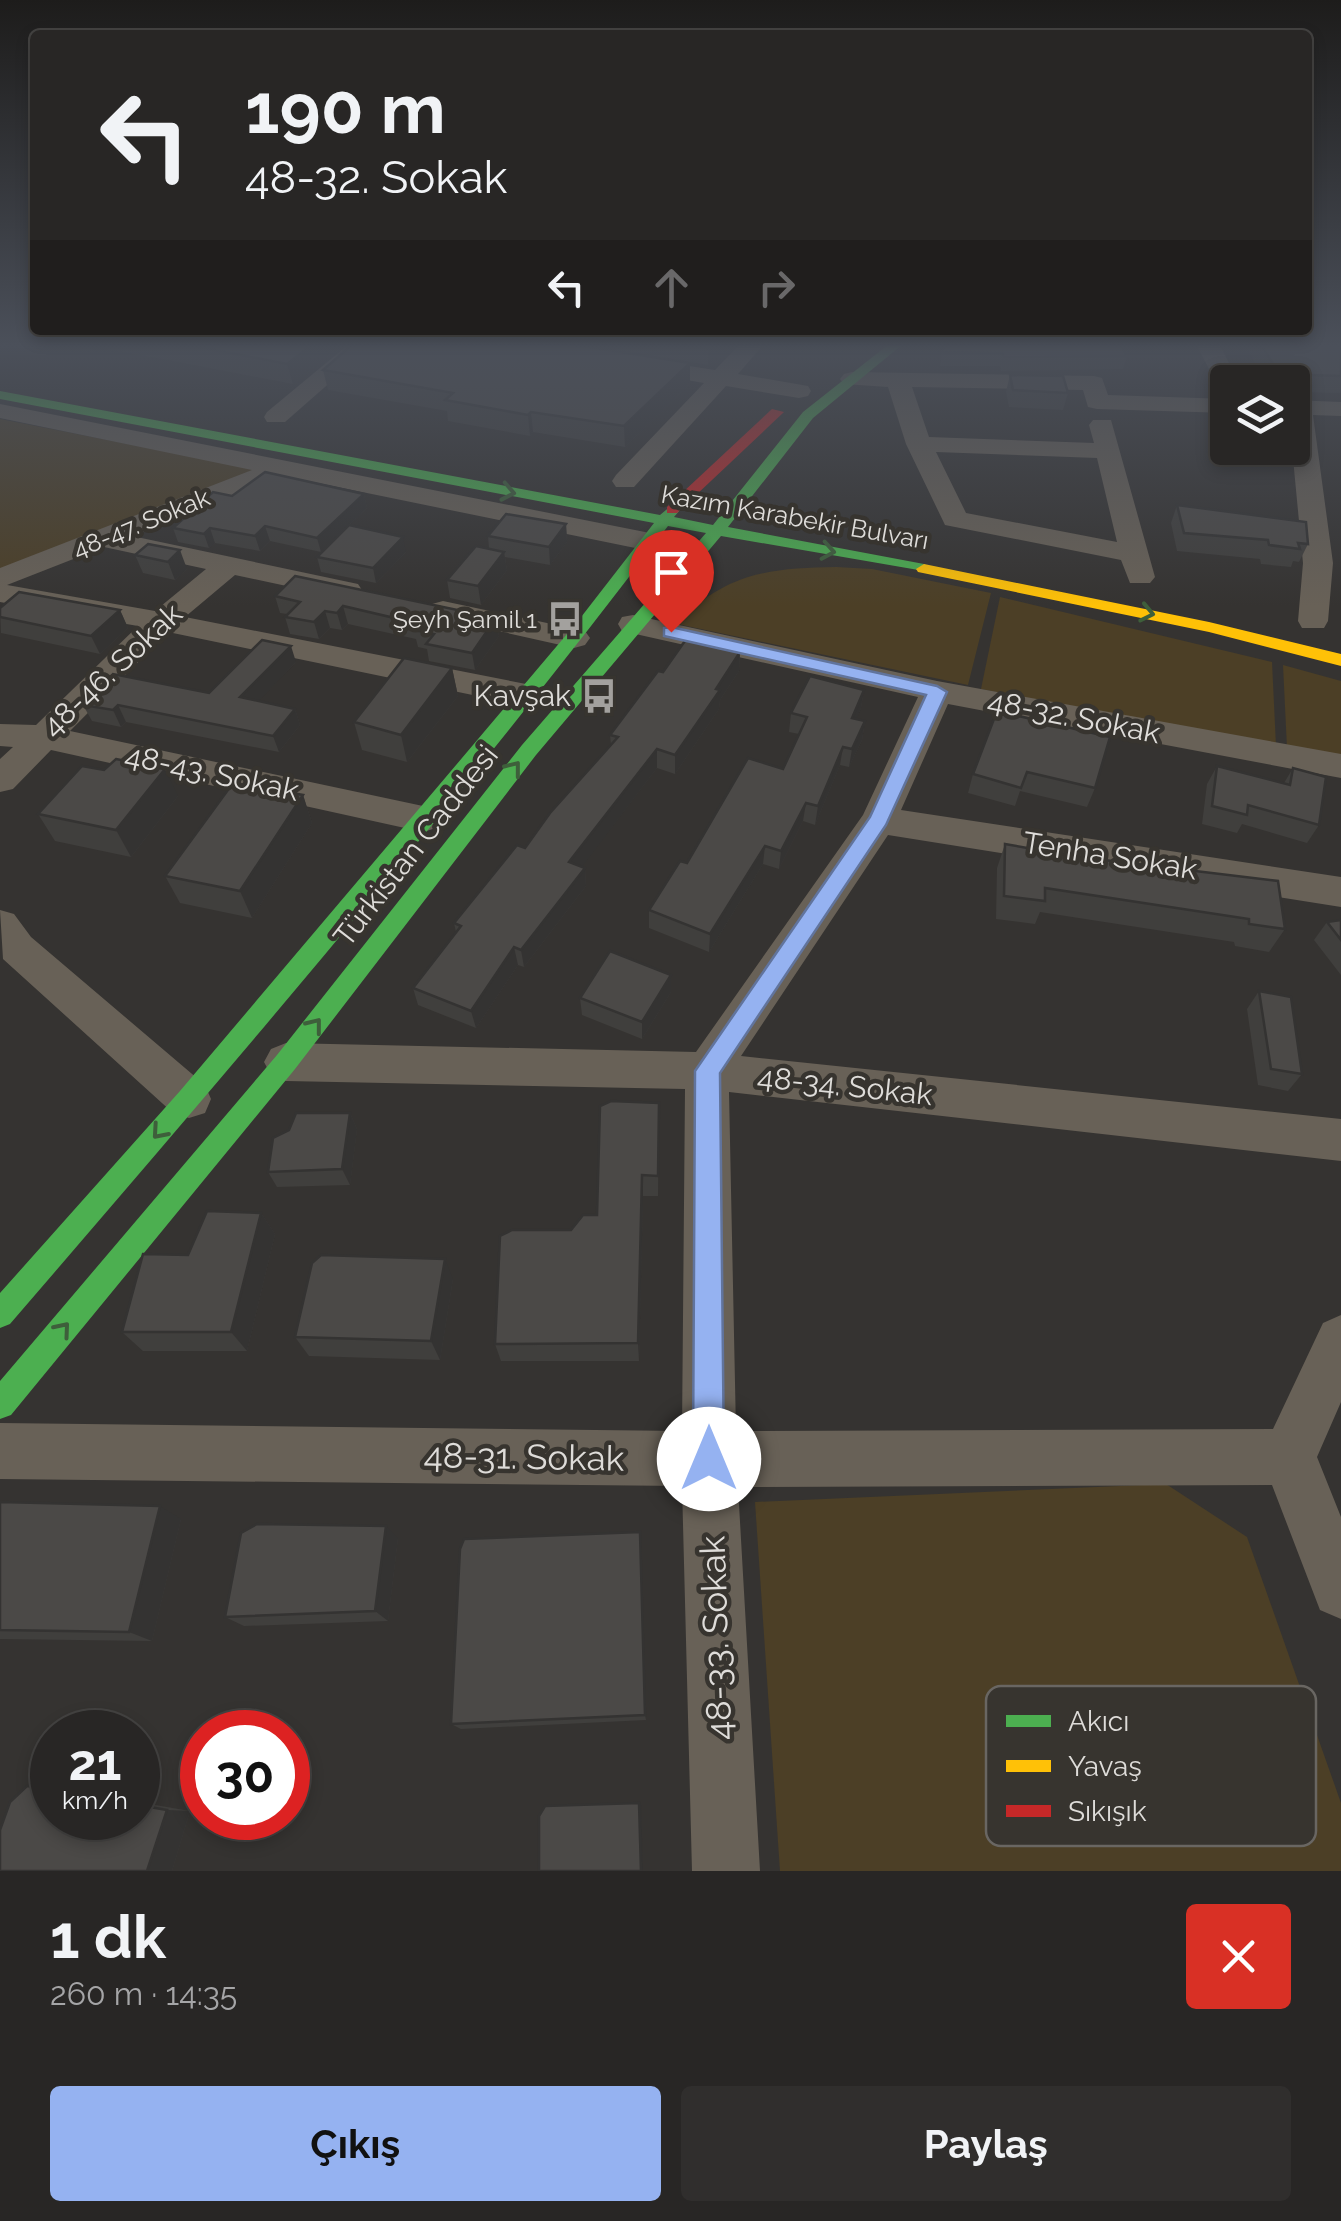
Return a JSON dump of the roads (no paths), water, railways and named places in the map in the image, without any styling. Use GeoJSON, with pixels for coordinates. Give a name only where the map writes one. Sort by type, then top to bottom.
{"type":"FeatureCollection","features":[{"type":"Feature","properties":{"kind":"street"},"geometry":{"type":"LineString","coordinates":[[99,431],[652,531]]}},
{"type":"Feature","properties":{"kind":"street","name":"Kazım Karabekir Bulvarı"},"geometry":{"type":"LineString","coordinates":[[174,431],[652,531],[716,532],[1123,608],[1341,660]]}},
{"type":"Feature","properties":{"kind":"street"},"geometry":{"type":"LineString","coordinates":[[615,479],[664,431]]}},
{"type":"Feature","properties":{"kind":"street","name":"Türkistan Caddesi"},"geometry":{"type":"LineString","coordinates":[[0,1314],[189,1098],[574,638],[652,531],[757,431]]}},
{"type":"Feature","properties":{"kind":"street","name":"Türkistan Caddesi"},"geometry":{"type":"LineString","coordinates":[[0,1404],[286,1062],[529,750],[633,624],[716,532],[750,503],[797,431]]}},
{"type":"Feature","properties":{"kind":"street"},"geometry":{"type":"LineString","coordinates":[[916,431],[951,530],[1144,571],[1104,431]]}},
{"type":"Feature","properties":{"kind":"street"},"geometry":{"type":"LineString","coordinates":[[920,444],[1108,451]]}},
{"type":"Feature","properties":{"kind":"street"},"geometry":{"type":"LineString","coordinates":[[1304,465],[1318,563],[1303,618],[1341,628]]}},
{"type":"Feature","properties":{"kind":"street","name":"48-47. Sokak"},"geometry":{"type":"LineString","coordinates":[[0,578],[283,467]]}},
{"type":"Feature","properties":{"kind":"street","name":"Kazım Karabekir Bulvarı"},"geometry":{"type":"LineString","coordinates":[[615,479],[750,503]]}},
{"type":"Feature","properties":{"kind":"street"},"geometry":{"type":"LineString","coordinates":[[101,538],[382,598]]}},
{"type":"Feature","properties":{"kind":"street","name":"48-46. Sokak"},"geometry":{"type":"LineString","coordinates":[[0,780],[160,621],[228,566]]}},
{"type":"Feature","properties":{"kind":"street"},"geometry":{"type":"LineString","coordinates":[[0,593],[526,695]]}},
{"type":"Feature","properties":{"kind":"street"},"geometry":{"type":"LineString","coordinates":[[420,606],[574,638]]}},
{"type":"Feature","properties":{"kind":"street","name":"48-32. Sokak"},"geometry":{"type":"LineString","coordinates":[[633,624],[937,692],[1341,766]]}},
{"type":"Feature","properties":{"kind":"street"},"geometry":{"type":"LineString","coordinates":[[707,1071],[879,820],[937,692]]}},
{"type":"Feature","properties":{"kind":"street","name":"48-43. Sokak"},"geometry":{"type":"LineString","coordinates":[[0,734],[41,736],[423,818]]}},
{"type":"Feature","properties":{"kind":"street","name":"Tenha Sokak"},"geometry":{"type":"LineString","coordinates":[[879,820],[1341,892]]}},
{"type":"Feature","properties":{"kind":"street"},"geometry":{"type":"LineString","coordinates":[[6,944],[189,1098]]}},
{"type":"Feature","properties":{"kind":"street","name":"48-34. Sokak"},"geometry":{"type":"LineString","coordinates":[[286,1062],[707,1071],[1341,1140]]}},
{"type":"Feature","properties":{"kind":"street","name":"48-33. Sokak"},"geometry":{"type":"LineString","coordinates":[[707,1071],[709,1459],[726,1871]]}},
{"type":"Feature","properties":{"kind":"street"},"geometry":{"type":"LineString","coordinates":[[1341,1341],[1289,1458],[1341,1589]]}},
{"type":"Feature","properties":{"kind":"street","name":"48-31. Sokak"},"geometry":{"type":"LineString","coordinates":[[0,1450],[709,1459],[1289,1458]]}},
{"type":"Feature","properties":{"kind":"place","name":"Şeyh Şamil 1"},"geometry":{"type":"Point","coordinates":[565,619]}},
{"type":"Feature","properties":{"kind":"place","name":"Kavşak"},"geometry":{"type":"Point","coordinates":[599,696]}}]}
